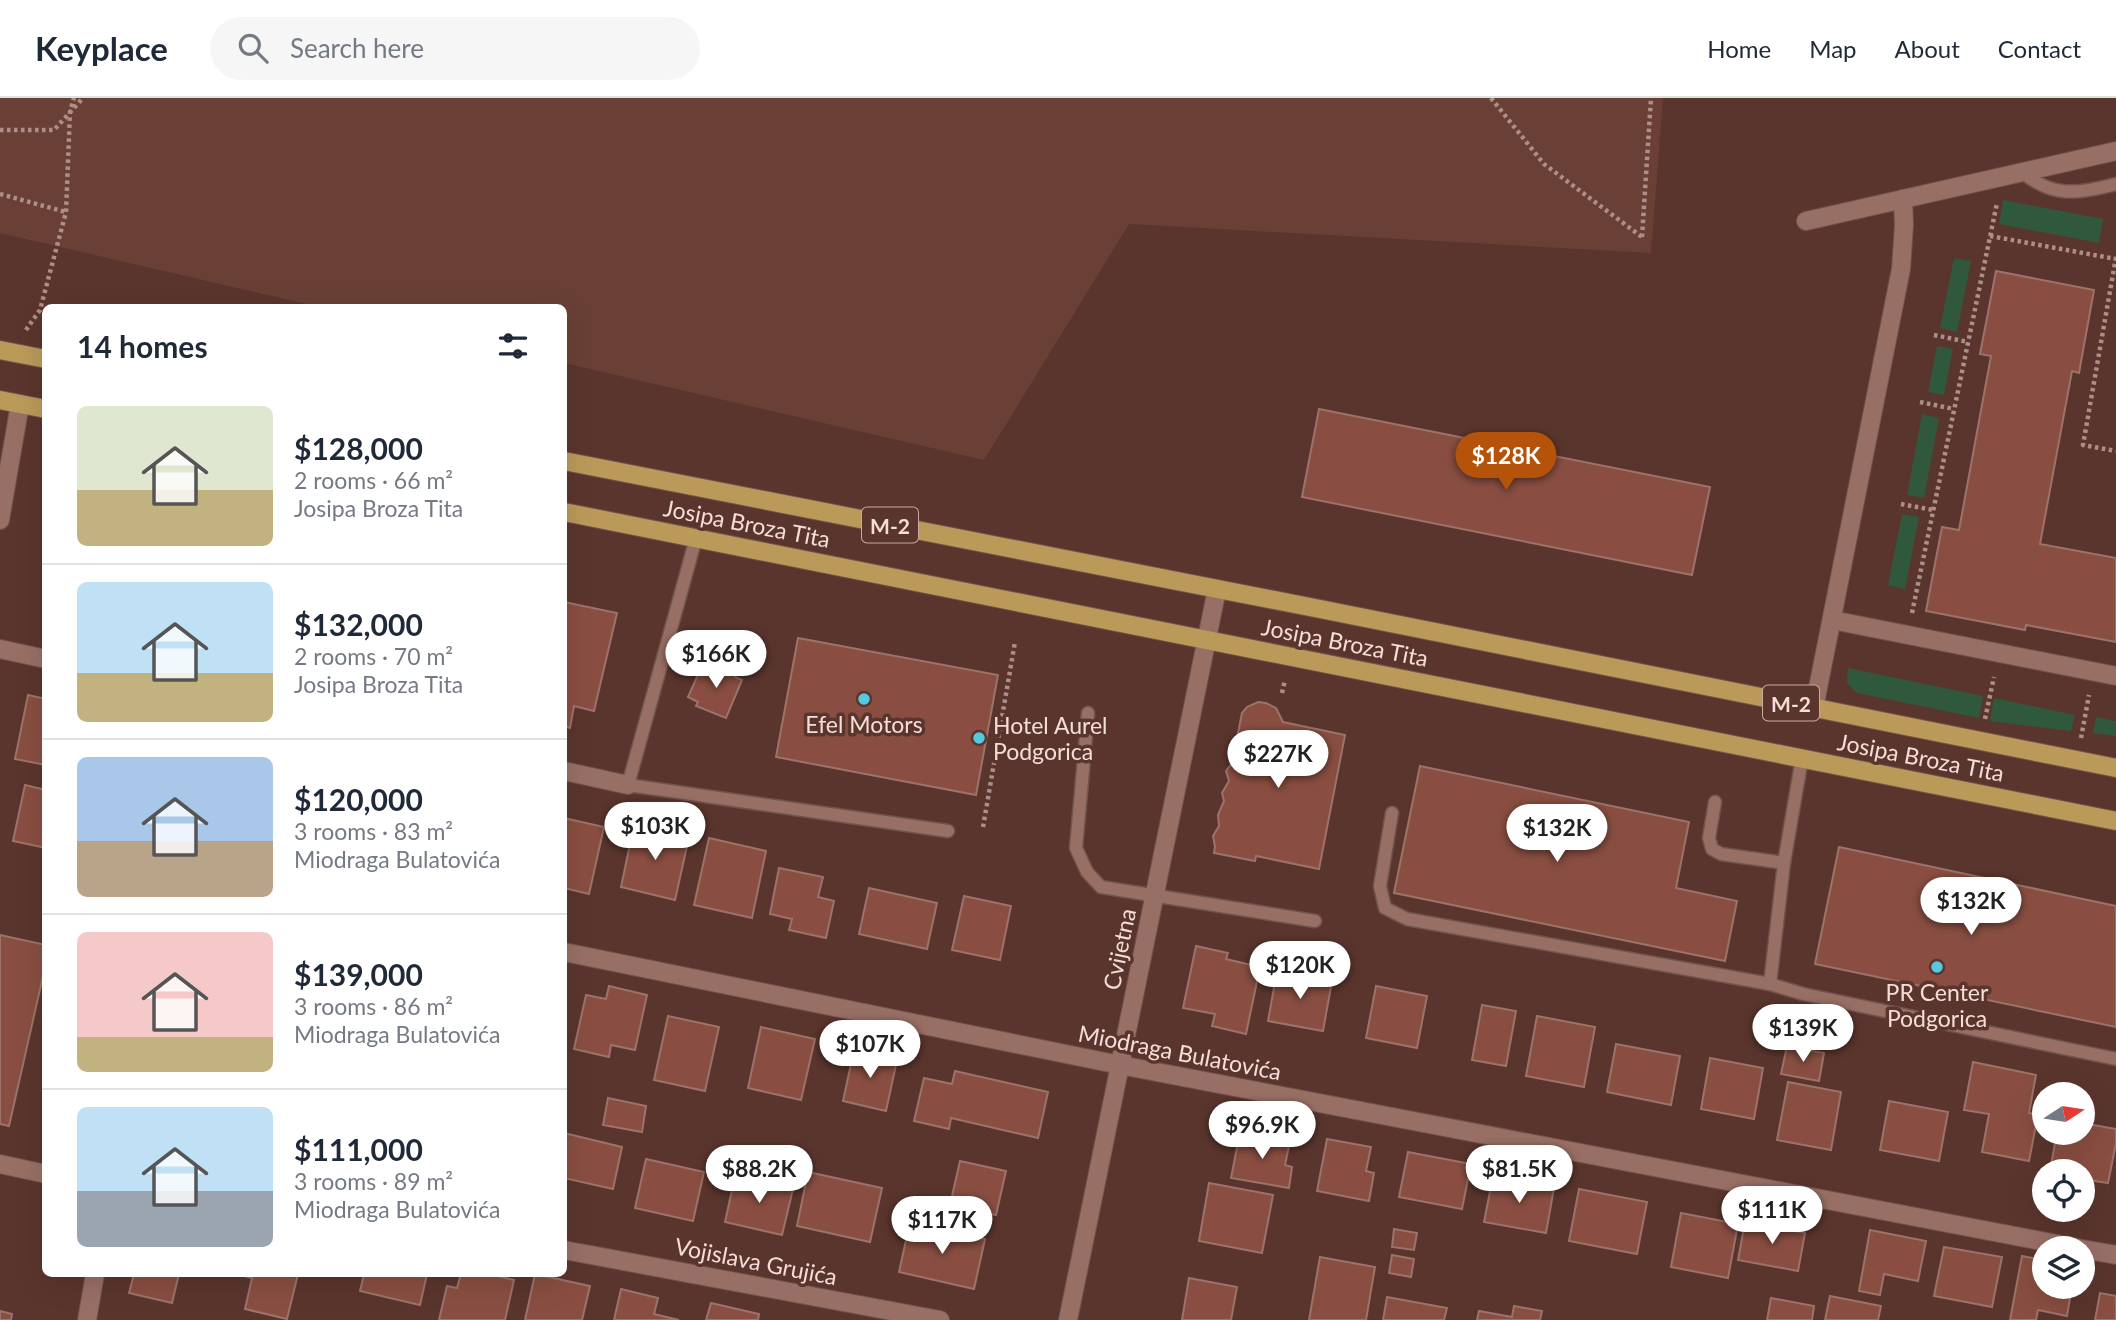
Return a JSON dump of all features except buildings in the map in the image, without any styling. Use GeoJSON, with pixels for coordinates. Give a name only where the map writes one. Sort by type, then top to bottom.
{"type":"FeatureCollection","features":[{"type":"Feature","properties":{"kind":"main road"},"geometry":{"type":"LineString","coordinates":[[6,351],[42,358]]}},
{"type":"Feature","properties":{"kind":"main road"},"geometry":{"type":"LineString","coordinates":[[0,400],[42,408]]}},
{"type":"Feature","properties":{"kind":"main road","name":"Josipa Broza Tita"},"geometry":{"type":"LineString","coordinates":[[567,462],[2116,768]]}},
{"type":"Feature","properties":{"kind":"main road","name":"Josipa Broza Tita"},"geometry":{"type":"LineString","coordinates":[[567,513],[2116,821]]}},
{"type":"Feature","properties":{"kind":"street"},"geometry":{"type":"LineString","coordinates":[[1806,221],[2116,151]]}},
{"type":"Feature","properties":{"kind":"street"},"geometry":{"type":"LineString","coordinates":[[1814,708],[1901,269],[1905,225],[1903,199]]}},
{"type":"Feature","properties":{"kind":"street"},"geometry":{"type":"LineString","coordinates":[[0,520],[20,404]]}},
{"type":"Feature","properties":{"kind":"street","name":"Cvijetna"},"geometry":{"type":"LineString","coordinates":[[1068,1320],[1217,589]]}},
{"type":"Feature","properties":{"kind":"street"},"geometry":{"type":"LineString","coordinates":[[1832,621],[2116,676]]}},
{"type":"Feature","properties":{"kind":"street"},"geometry":{"type":"LineString","coordinates":[[0,649],[42,658]]}},
{"type":"Feature","properties":{"kind":"street"},"geometry":{"type":"LineString","coordinates":[[567,772],[628,785]]}},
{"type":"Feature","properties":{"kind":"street","name":"Miodraga Bulatovića"},"geometry":{"type":"LineString","coordinates":[[567,953],[1120,1065],[2032,1239]]}},
{"type":"Feature","properties":{"kind":"street"},"geometry":{"type":"LineString","coordinates":[[0,1164],[42,1173]]}},
{"type":"Feature","properties":{"kind":"street","name":"Vojislava Grujića"},"geometry":{"type":"LineString","coordinates":[[567,1251],[940,1320]]}},
{"type":"Feature","properties":{"kind":"street","name":"Miodraga Bulatovića"},"geometry":{"type":"LineString","coordinates":[[2095,1251],[2116,1255]]}},
{"type":"Feature","properties":{"kind":"street"},"geometry":{"type":"LineString","coordinates":[[86,1320],[95,1277]]}},
{"type":"Feature","properties":{"kind":"lane"},"geometry":{"type":"LineString","coordinates":[[2022,172],[2036,184],[2052,191],[2086,191],[2116,184]]}},
{"type":"Feature","properties":{"kind":"lane"},"geometry":{"type":"LineString","coordinates":[[696,538],[628,785],[948,831]]}},
{"type":"Feature","properties":{"kind":"lane"},"geometry":{"type":"LineString","coordinates":[[1087,713],[1076,848],[1087,872],[1101,887],[1315,921]]}},
{"type":"Feature","properties":{"kind":"lane"},"geometry":{"type":"LineString","coordinates":[[1770,984],[1784,863],[1802,758]]}},
{"type":"Feature","properties":{"kind":"lane"},"geometry":{"type":"LineString","coordinates":[[1715,802],[1709,838],[1712,849],[1721,854],[1784,863]]}},
{"type":"Feature","properties":{"kind":"lane"},"geometry":{"type":"LineString","coordinates":[[1392,813],[1380,886],[1385,908],[1406,919],[1770,984],[1803,994],[2116,1059]]}},
{"type":"Feature","properties":{"kind":"path"},"geometry":{"type":"LineString","coordinates":[[6,351],[40,310],[66,212],[70,112],[73,98]]}},
{"type":"Feature","properties":{"kind":"path"},"geometry":{"type":"LineString","coordinates":[[0,130],[54,130],[83,98]]}},
{"type":"Feature","properties":{"kind":"path"},"geometry":{"type":"LineString","coordinates":[[1491,98],[1544,164],[1642,237],[1651,98]]}},
{"type":"Feature","properties":{"kind":"path"},"geometry":{"type":"LineString","coordinates":[[0,194],[66,212]]}},
{"type":"Feature","properties":{"kind":"path"},"geometry":{"type":"LineString","coordinates":[[1899,613],[1911,614],[1997,203]]}},
{"type":"Feature","properties":{"kind":"path"},"geometry":{"type":"LineString","coordinates":[[1990,236],[2116,258],[2082,444],[2116,451]]}},
{"type":"Feature","properties":{"kind":"path"},"geometry":{"type":"LineString","coordinates":[[1934,335],[1968,342]]}},
{"type":"Feature","properties":{"kind":"path"},"geometry":{"type":"LineString","coordinates":[[1920,402],[1954,409]]}},
{"type":"Feature","properties":{"kind":"path"},"geometry":{"type":"LineString","coordinates":[[1901,504],[1933,510]]}},
{"type":"Feature","properties":{"kind":"path"},"geometry":{"type":"LineString","coordinates":[[983,827],[1015,642]]}},
{"type":"Feature","properties":{"kind":"path"},"geometry":{"type":"LineString","coordinates":[[1984,724],[1999,653]]}},
{"type":"Feature","properties":{"kind":"path"},"geometry":{"type":"LineString","coordinates":[[2081,738],[2094,672]]}},
{"type":"Feature","properties":{"kind":"shaded area"},"geometry":{"type":"Polygon","coordinates":[[[0,98],[1663,98],[1651,253],[1129,224],[984,460],[567,364],[567,304],[307,304],[0,233],[0,98]]]}},
{"type":"Feature","properties":{"kind":"green space"},"geometry":{"type":"Polygon","coordinates":[[[2003,200],[2103,219],[2099,243],[1999,224],[2003,200]]]}},
{"type":"Feature","properties":{"kind":"green space"},"geometry":{"type":"Polygon","coordinates":[[[1954,258],[1971,261],[1957,332],[1940,328],[1954,258]]]}},
{"type":"Feature","properties":{"kind":"green space"},"geometry":{"type":"Polygon","coordinates":[[[1937,346],[1953,349],[1944,395],[1928,392],[1937,346]]]}},
{"type":"Feature","properties":{"kind":"green space"},"geometry":{"type":"Polygon","coordinates":[[[1922,414],[1939,418],[1924,498],[1907,495],[1922,414]]]}},
{"type":"Feature","properties":{"kind":"green space"},"geometry":{"type":"Polygon","coordinates":[[[1902,514],[1919,517],[1905,589],[1888,585],[1902,514]]]}},
{"type":"Feature","properties":{"kind":"green space"},"geometry":{"type":"Polygon","coordinates":[[[1848,668],[1983,696],[1979,718],[1857,693],[1847,683],[1848,668]]]}},
{"type":"Feature","properties":{"kind":"green space"},"geometry":{"type":"Polygon","coordinates":[[[1994,698],[2075,715],[2071,731],[1990,721],[1994,698]]]}},
{"type":"Feature","properties":{"kind":"green space"},"geometry":{"type":"Polygon","coordinates":[[[2096,717],[2116,721],[2116,736],[2093,733],[2096,717]]]}},
{"type":"Feature","properties":{"kind":"place","name":"Efel Motors"},"geometry":{"type":"Point","coordinates":[864,699]}},
{"type":"Feature","properties":{"kind":"place","name":"Hotel Aurel Podgorica"},"geometry":{"type":"Point","coordinates":[979,738]}},
{"type":"Feature","properties":{"kind":"place","name":"PR Center Podgorica"},"geometry":{"type":"Point","coordinates":[1937,967]}}]}
